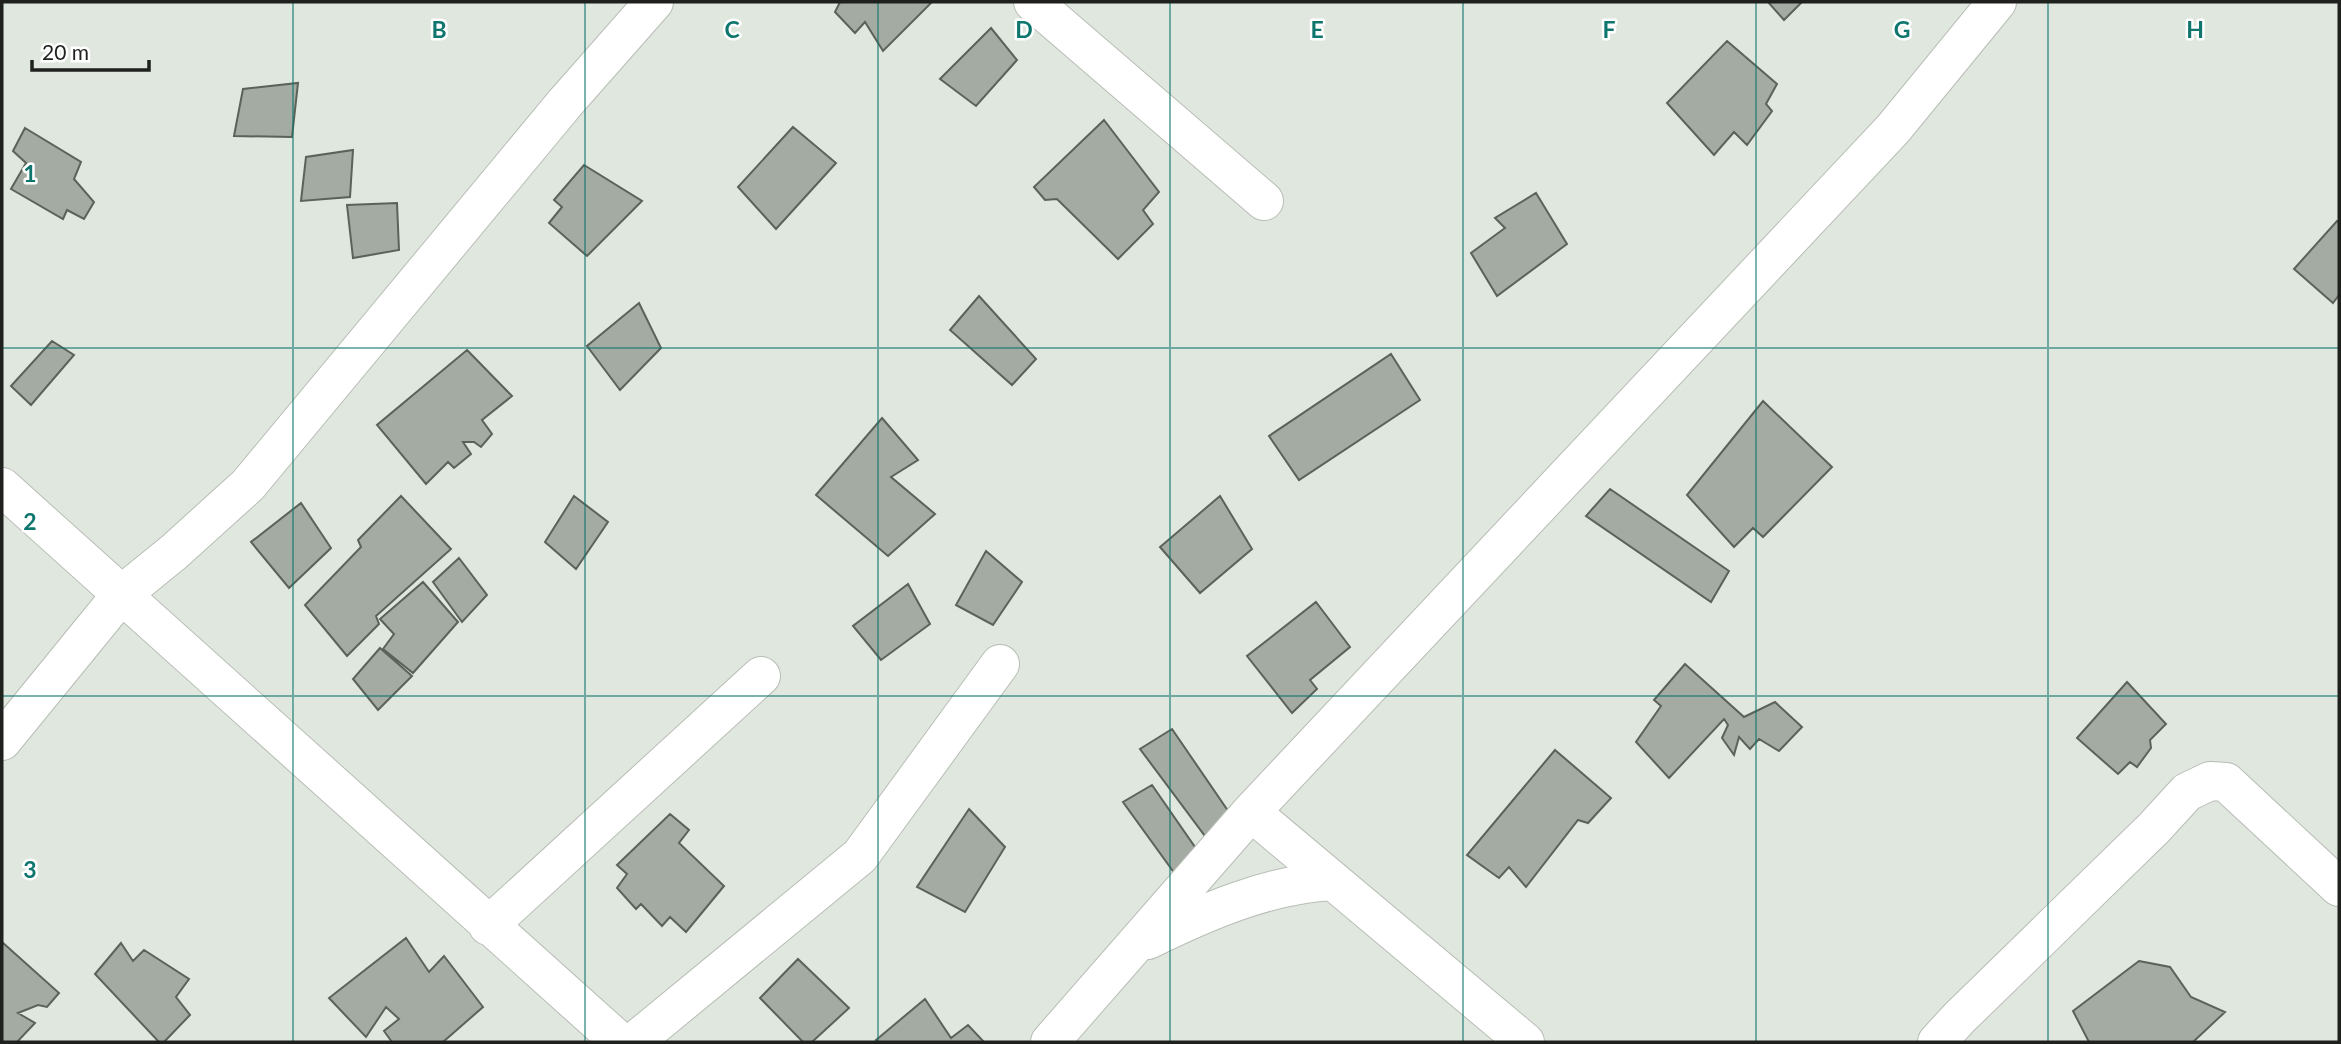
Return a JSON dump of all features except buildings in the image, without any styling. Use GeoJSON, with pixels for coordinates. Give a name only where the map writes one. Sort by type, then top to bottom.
{"type":"FeatureCollection","features":[{"type":"Feature","properties":{"kind":"street"},"geometry":{"type":"LineString","coordinates":[[2,741],[121,595],[174,552],[248,485],[565,103],[653,2]]}},
{"type":"Feature","properties":{"kind":"street"},"geometry":{"type":"LineString","coordinates":[[1033,2],[1264,201]]}},
{"type":"Feature","properties":{"kind":"street"},"geometry":{"type":"LineString","coordinates":[[1050,1042],[1251,812],[1893,129],[1990,4]]}},
{"type":"Feature","properties":{"kind":"street"},"geometry":{"type":"LineString","coordinates":[[2,487],[620,1042]]}},
{"type":"Feature","properties":{"kind":"street"},"geometry":{"type":"LineString","coordinates":[[634,1042],[860,856],[1000,664]]}},
{"type":"Feature","properties":{"kind":"street"},"geometry":{"type":"LineString","coordinates":[[488,926],[761,676]]}},
{"type":"Feature","properties":{"kind":"street"},"geometry":{"type":"LineString","coordinates":[[1937,1042],[2154,828],[2187,792],[2198,785],[2210,781],[2226,782],[2339,887]]}},
{"type":"Feature","properties":{"kind":"street"},"geometry":{"type":"LineString","coordinates":[[1251,812],[1525,1042]]}},
{"type":"Feature","properties":{"kind":"street"},"geometry":{"type":"LineString","coordinates":[[1134,947],[1193,918],[1249,899],[1304,883],[1334,881]]}}]}
